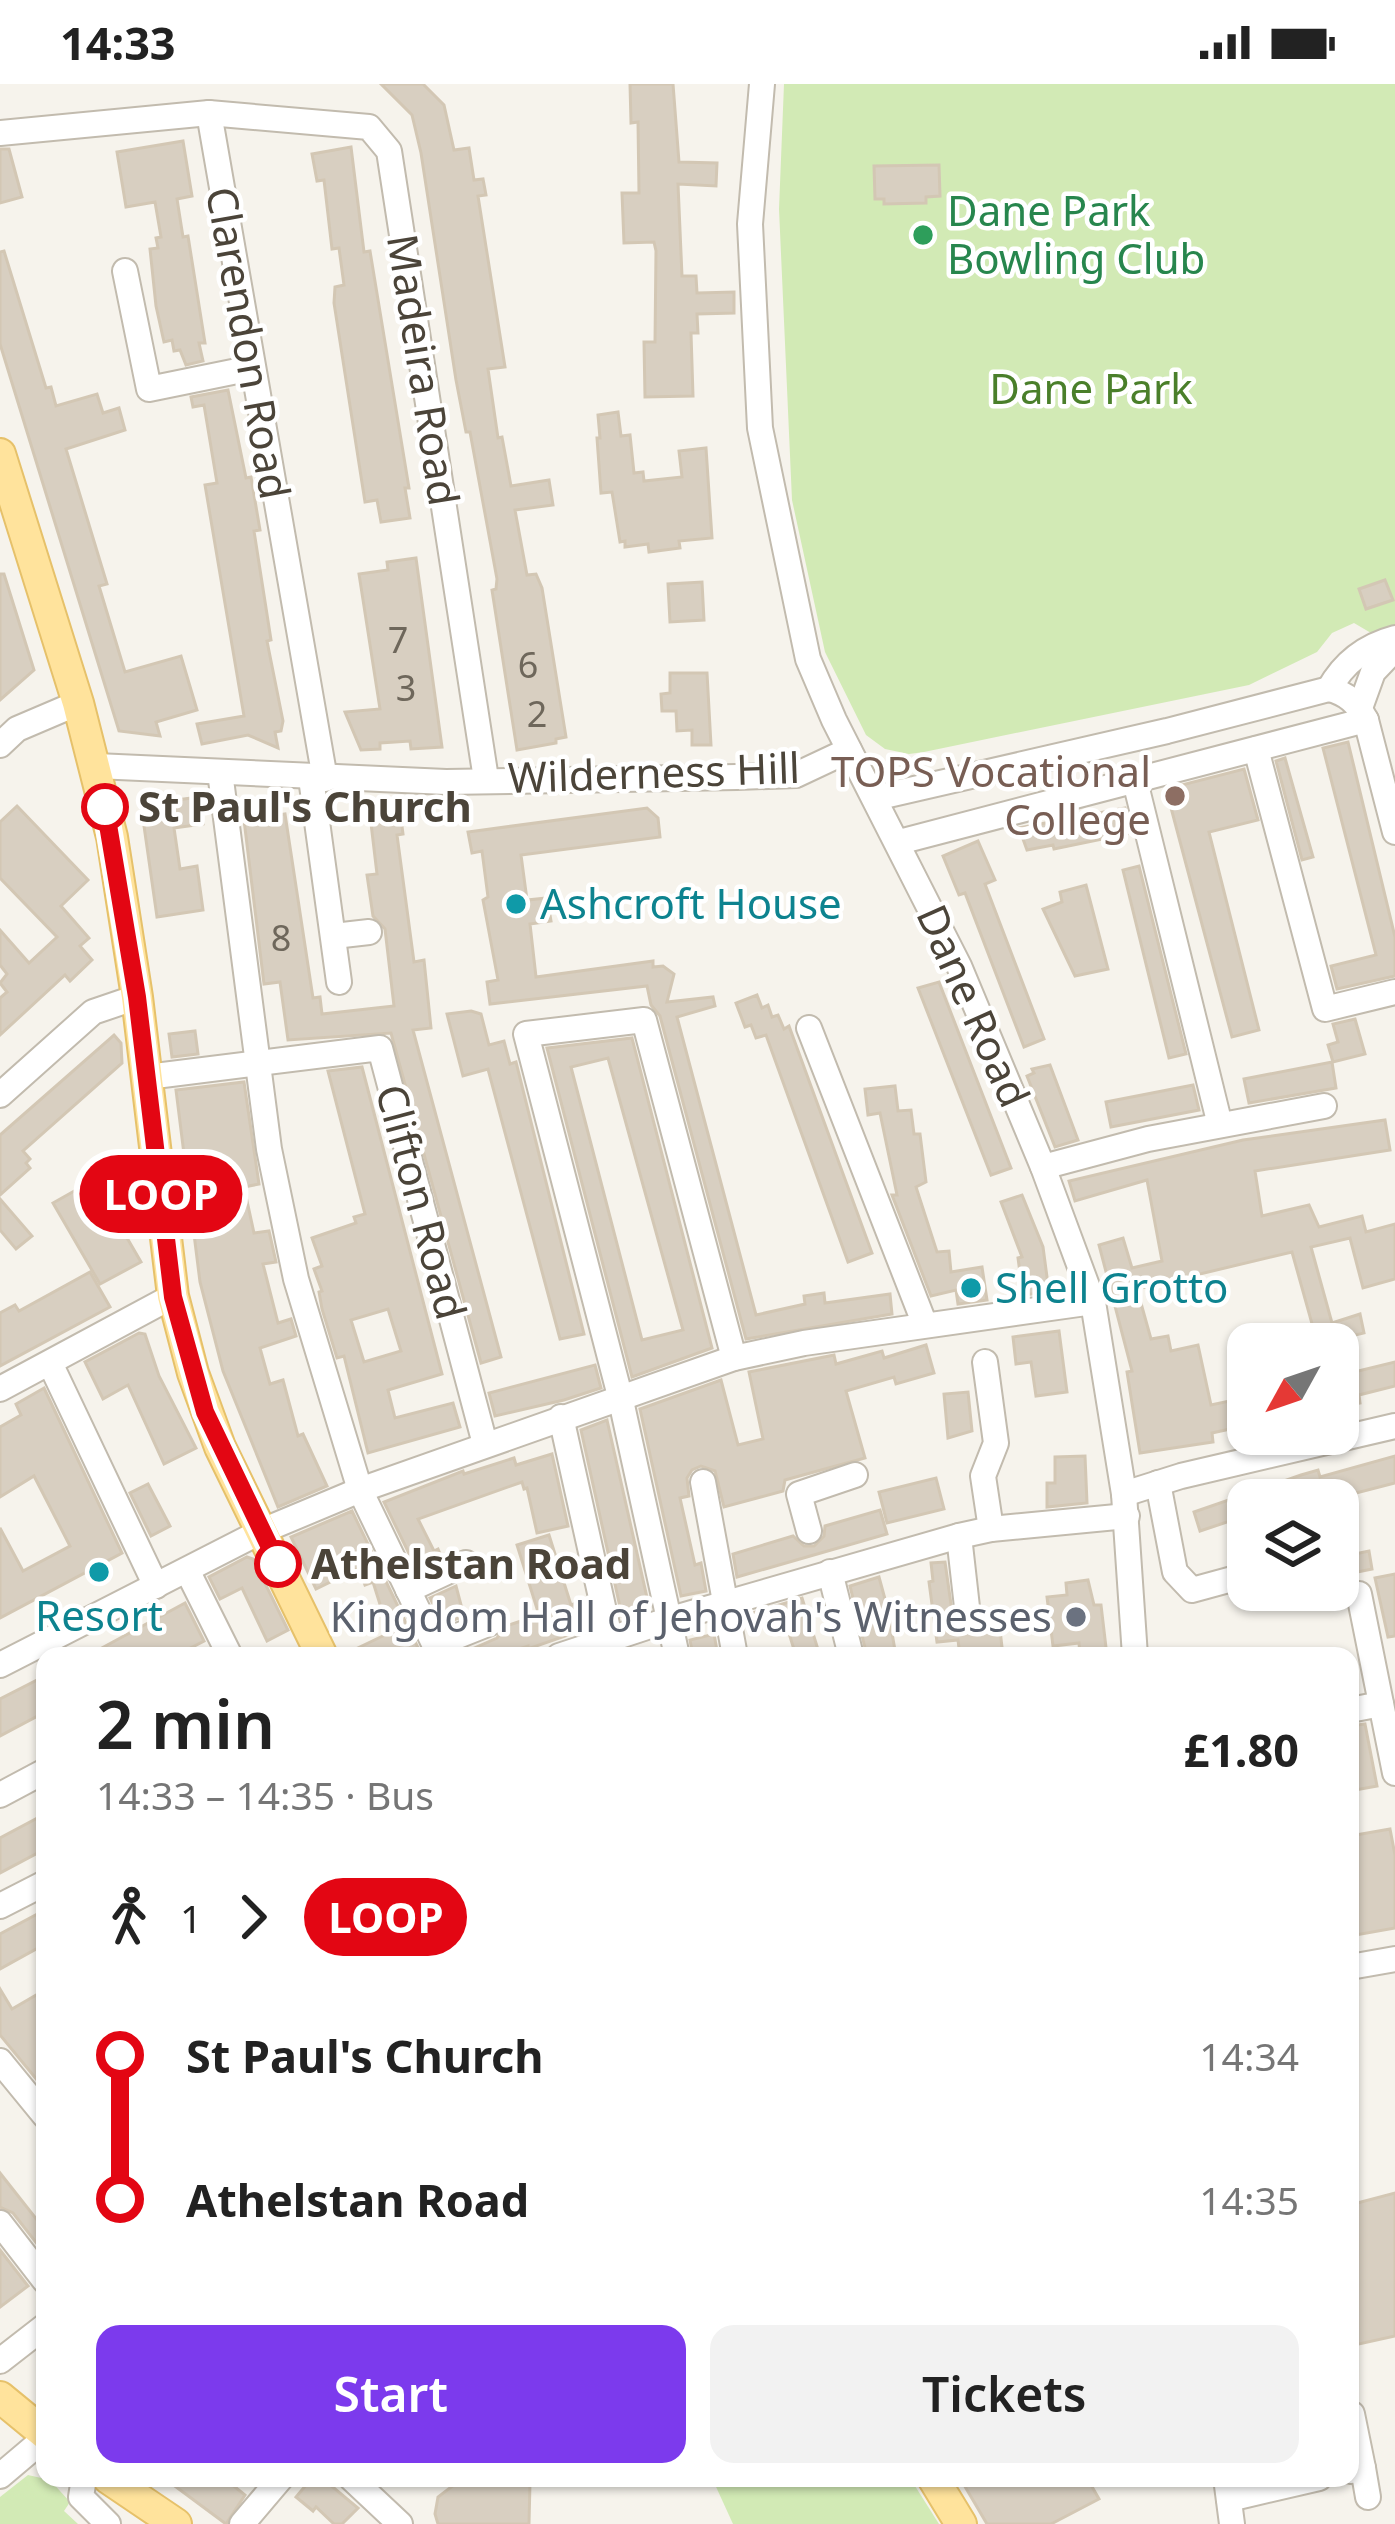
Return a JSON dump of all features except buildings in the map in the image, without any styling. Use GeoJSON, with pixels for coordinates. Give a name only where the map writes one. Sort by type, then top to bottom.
{"type":"FeatureCollection","features":[{"type":"Feature","properties":{"kind":"main road"},"geometry":{"type":"LineString","coordinates":[[0,454],[78,703],[112,837],[137,997],[173,1297],[205,1412],[318,1647]]}},
{"type":"Feature","properties":{"kind":"main road"},"geometry":{"type":"LineString","coordinates":[[0,2397],[36,2428]]}},
{"type":"Feature","properties":{"kind":"main road"},"geometry":{"type":"LineString","coordinates":[[121,2487],[176,2524]]}},
{"type":"Feature","properties":{"kind":"main road"},"geometry":{"type":"LineString","coordinates":[[938,2487],[961,2524]]}},
{"type":"Feature","properties":{"kind":"street","name":"Dane Road"},"geometry":{"type":"LineString","coordinates":[[762,84],[750,224],[760,428],[808,659],[959,967],[1043,1166],[1093,1302],[1125,1505],[1134,1647]]}},
{"type":"Feature","properties":{"kind":"street"},"geometry":{"type":"LineString","coordinates":[[0,133],[209,113]]}},
{"type":"Feature","properties":{"kind":"street","name":"Clarendon Road"},"geometry":{"type":"LineString","coordinates":[[209,113],[318,778],[338,982]]}},
{"type":"Feature","properties":{"kind":"street","name":"Madeira Road"},"geometry":{"type":"LineString","coordinates":[[209,113],[369,127],[389,152],[486,779]]}},
{"type":"Feature","properties":{"kind":"street"},"geometry":{"type":"LineString","coordinates":[[125,271],[149,389],[252,368]]}},
{"type":"Feature","properties":{"kind":"street"},"geometry":{"type":"LineString","coordinates":[[1329,689],[1341,667],[1395,638]]}},
{"type":"Feature","properties":{"kind":"street"},"geometry":{"type":"LineString","coordinates":[[1363,714],[1373,671],[1395,650]]}},
{"type":"Feature","properties":{"kind":"street"},"geometry":{"type":"LineString","coordinates":[[874,798],[1329,689],[1345,693],[1363,714],[1395,832]]}},
{"type":"Feature","properties":{"kind":"street"},"geometry":{"type":"LineString","coordinates":[[0,745],[17,729],[78,703]]}},
{"type":"Feature","properties":{"kind":"street"},"geometry":{"type":"LineString","coordinates":[[899,842],[1256,749],[1363,714]]}},
{"type":"Feature","properties":{"kind":"street"},"geometry":{"type":"LineString","coordinates":[[1256,749],[1325,1010],[1395,992]]}},
{"type":"Feature","properties":{"kind":"street","name":"Wilderness Hill"},"geometry":{"type":"LineString","coordinates":[[96,766],[318,778],[796,775],[849,750]]}},
{"type":"Feature","properties":{"kind":"street"},"geometry":{"type":"LineString","coordinates":[[220,772],[269,1149],[296,1279],[360,1490],[436,1647]]}},
{"type":"Feature","properties":{"kind":"street"},"geometry":{"type":"LineString","coordinates":[[1135,781],[1220,1125]]}},
{"type":"Feature","properties":{"kind":"street"},"geometry":{"type":"LineString","coordinates":[[334,936],[369,932]]}},
{"type":"Feature","properties":{"kind":"street"},"geometry":{"type":"LineString","coordinates":[[0,1095],[93,1012],[137,997]]}},
{"type":"Feature","properties":{"kind":"street"},"geometry":{"type":"LineString","coordinates":[[676,1647],[620,1396],[526,1034],[644,1020],[734,1358]]}},
{"type":"Feature","properties":{"kind":"street"},"geometry":{"type":"LineString","coordinates":[[809,1028],[925,1325]]}},
{"type":"Feature","properties":{"kind":"street","name":"Clifton Road"},"geometry":{"type":"LineString","coordinates":[[147,1077],[380,1048],[485,1444]]}},
{"type":"Feature","properties":{"kind":"street"},"geometry":{"type":"LineString","coordinates":[[1043,1166],[1324,1106]]}},
{"type":"Feature","properties":{"kind":"street"},"geometry":{"type":"LineString","coordinates":[[0,1388],[173,1297]]}},
{"type":"Feature","properties":{"kind":"street"},"geometry":{"type":"LineString","coordinates":[[0,1665],[262,1531],[360,1490],[734,1358],[1093,1302]]}},
{"type":"Feature","properties":{"kind":"street"},"geometry":{"type":"LineString","coordinates":[[50,1363],[156,1586]]}},
{"type":"Feature","properties":{"kind":"street"},"geometry":{"type":"LineString","coordinates":[[985,1363],[995,1443],[983,1476],[991,1529]]}},
{"type":"Feature","properties":{"kind":"street"},"geometry":{"type":"LineString","coordinates":[[561,1417],[612,1647],[671,1619],[725,1603],[819,1557],[1125,1505],[1158,1484],[1395,1426]]}},
{"type":"Feature","properties":{"kind":"street"},"geometry":{"type":"LineString","coordinates":[[848,1647],[799,1494],[854,1475]]}},
{"type":"Feature","properties":{"kind":"street"},"geometry":{"type":"LineString","coordinates":[[703,1482],[734,1647]]}},
{"type":"Feature","properties":{"kind":"street"},"geometry":{"type":"LineString","coordinates":[[1158,1484],[1175,1572],[1192,1590],[1227,1580]]}},
{"type":"Feature","properties":{"kind":"street"},"geometry":{"type":"LineString","coordinates":[[959,1536],[968,1616]]}},
{"type":"Feature","properties":{"kind":"street"},"geometry":{"type":"LineString","coordinates":[[408,1590],[466,1563]]}},
{"type":"Feature","properties":{"kind":"street"},"geometry":{"type":"LineString","coordinates":[[187,1570],[226,1647]]}},
{"type":"Feature","properties":{"kind":"street"},"geometry":{"type":"LineString","coordinates":[[1359,1594],[1385,1696],[1395,1773]]}},
{"type":"Feature","properties":{"kind":"street"},"geometry":{"type":"LineString","coordinates":[[443,1647],[490,1623]]}},
{"type":"Feature","properties":{"kind":"street"},"geometry":{"type":"LineString","coordinates":[[0,1795],[36,1776]]}},
{"type":"Feature","properties":{"kind":"street"},"geometry":{"type":"LineString","coordinates":[[0,1906],[36,1888]]}},
{"type":"Feature","properties":{"kind":"street"},"geometry":{"type":"LineString","coordinates":[[1359,1965],[1395,1959]]}},
{"type":"Feature","properties":{"kind":"street"},"geometry":{"type":"LineString","coordinates":[[0,2061],[36,2105]]}},
{"type":"Feature","properties":{"kind":"street"},"geometry":{"type":"LineString","coordinates":[[0,2223],[36,2269]]}},
{"type":"Feature","properties":{"kind":"street"},"geometry":{"type":"LineString","coordinates":[[0,2361],[36,2333]]}},
{"type":"Feature","properties":{"kind":"street"},"geometry":{"type":"LineString","coordinates":[[0,2476],[36,2444]]}},
{"type":"Feature","properties":{"kind":"street"},"geometry":{"type":"LineString","coordinates":[[1359,2476],[1368,2497]]}},
{"type":"Feature","properties":{"kind":"street"},"geometry":{"type":"LineString","coordinates":[[83,2487],[81,2497],[108,2524]]}},
{"type":"Feature","properties":{"kind":"street"},"geometry":{"type":"LineString","coordinates":[[242,2524],[273,2487]]}},
{"type":"Feature","properties":{"kind":"street"},"geometry":{"type":"LineString","coordinates":[[361,2487],[400,2524]]}},
{"type":"Feature","properties":{"kind":"street"},"geometry":{"type":"LineString","coordinates":[[1229,2500],[1282,2487]]}},
{"type":"Feature","properties":{"kind":"green space","name":"Dane Park"},"geometry":{"type":"Polygon","coordinates":[[[784,84],[1395,84],[1395,625],[1371,633],[1354,623],[1332,633],[1317,652],[1249,685],[909,754],[885,749],[866,735],[825,652],[792,500],[779,209],[784,84]]]}},
{"type":"Feature","properties":{"kind":"green space"},"geometry":{"type":"Polygon","coordinates":[[[28,2475],[36,2477],[36,2487],[56,2487],[70,2502],[64,2511],[78,2524],[0,2524],[0,2497],[28,2475]]]}},
{"type":"Feature","properties":{"kind":"green space"},"geometry":{"type":"Polygon","coordinates":[[[716,2487],[916,2487],[939,2524],[733,2524],[716,2487]]]}},
{"type":"Feature","properties":{"kind":"bus line","name":"LOOP"},"geometry":{"type":"LineString","coordinates":[[105,807],[137,997],[173,1297],[205,1412],[278,1564]]}},
{"type":"Feature","properties":{"kind":"place","name":"Dane Park Bowling Club"},"geometry":{"type":"Point","coordinates":[923,235]}},
{"type":"Feature","properties":{"kind":"place","name":"TOPS Vocational College"},"geometry":{"type":"Point","coordinates":[1175,796]}},
{"type":"Feature","properties":{"kind":"place","name":"St Paul's Church"},"geometry":{"type":"Point","coordinates":[105,807]}},
{"type":"Feature","properties":{"kind":"place","name":"Ashcroft House"},"geometry":{"type":"Point","coordinates":[516,904]}},
{"type":"Feature","properties":{"kind":"place","name":"Shell Grotto"},"geometry":{"type":"Point","coordinates":[971,1288]}},
{"type":"Feature","properties":{"kind":"place","name":"Athelstan Road"},"geometry":{"type":"Point","coordinates":[278,1564]}},
{"type":"Feature","properties":{"kind":"place","name":"Resort"},"geometry":{"type":"Point","coordinates":[99,1572]}},
{"type":"Feature","properties":{"kind":"place","name":"Kingdom Hall of Jehovah's Witnesses"},"geometry":{"type":"Point","coordinates":[1076,1617]}}]}
